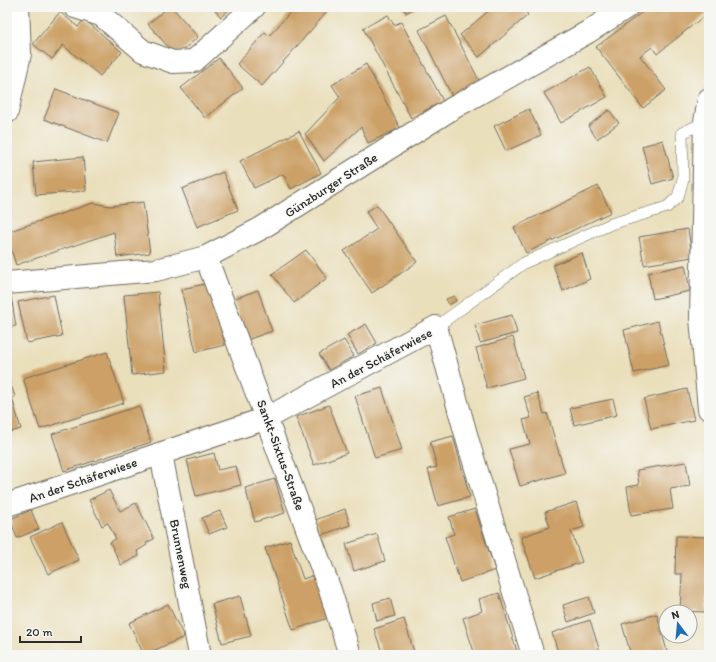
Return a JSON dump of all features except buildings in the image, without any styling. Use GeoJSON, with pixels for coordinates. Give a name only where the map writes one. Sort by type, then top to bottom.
{"type":"FeatureCollection","features":[{"type":"Feature","properties":{"kind":"street"},"geometry":{"type":"LineString","coordinates":[[7,112],[20,54],[18,7]]}},
{"type":"Feature","properties":{"kind":"street"},"geometry":{"type":"LineString","coordinates":[[75,7],[102,16],[143,51],[173,62],[194,61],[254,7]]}},
{"type":"Feature","properties":{"kind":"street","name":"Günzburger Straße"},"geometry":{"type":"LineString","coordinates":[[7,283],[156,270],[206,257],[260,229],[453,108],[588,32],[627,7]]}},
{"type":"Feature","properties":{"kind":"street"},"geometry":{"type":"LineString","coordinates":[[709,98],[705,122],[701,318],[709,409]]}},
{"type":"Feature","properties":{"kind":"street","name":"Sankt-Sixtus-Straße"},"geometry":{"type":"LineString","coordinates":[[206,257],[330,590],[350,655]]}},
{"type":"Feature","properties":{"kind":"street","name":"An der Schäferwiese"},"geometry":{"type":"LineString","coordinates":[[7,506],[267,418],[342,379],[436,327],[469,445],[533,655]]}},
{"type":"Feature","properties":{"kind":"street","name":"Brunnenweg"},"geometry":{"type":"LineString","coordinates":[[160,454],[200,655]]}},
{"type":"Feature","properties":{"kind":"lane"},"geometry":{"type":"LineString","coordinates":[[436,327],[524,263],[611,224],[667,207],[678,197],[683,179],[682,133],[705,122]]}}]}
